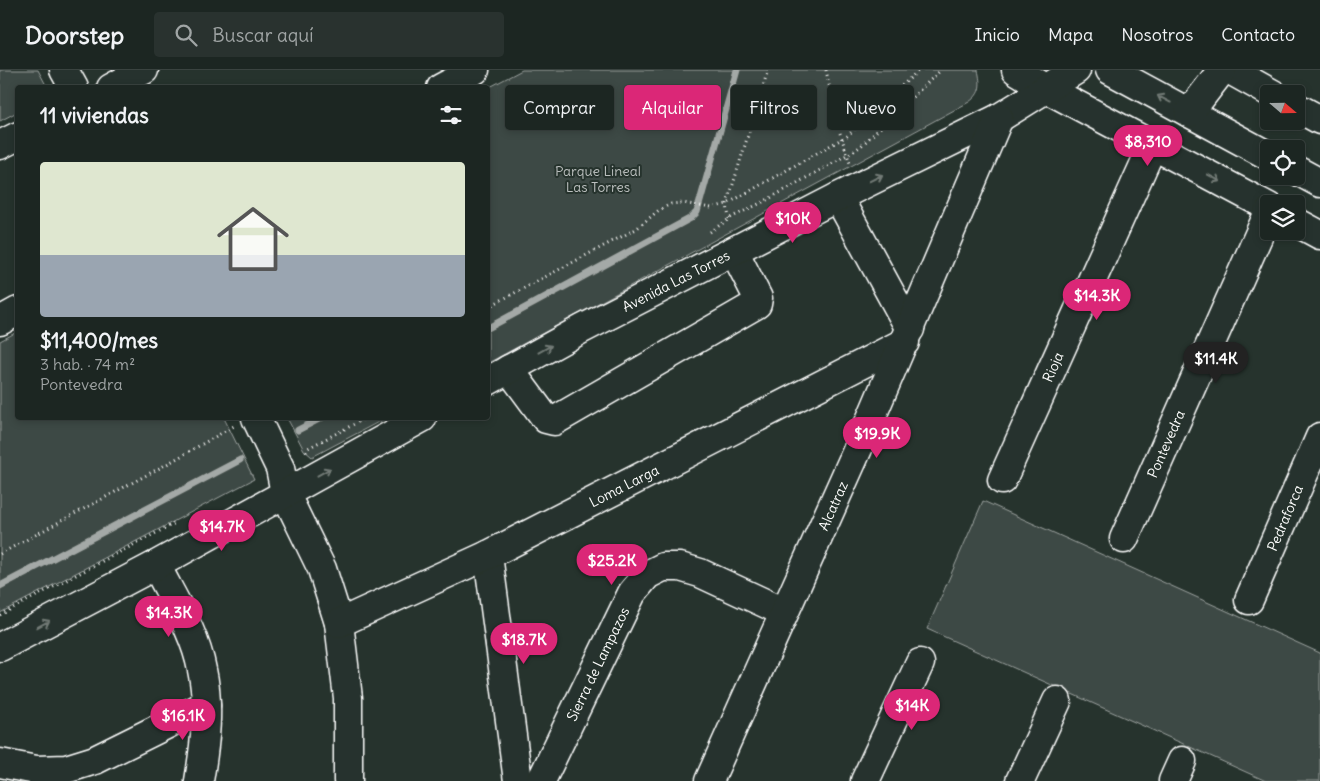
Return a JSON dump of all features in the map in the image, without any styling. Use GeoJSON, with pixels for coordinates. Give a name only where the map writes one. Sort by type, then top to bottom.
{"type":"FeatureCollection","features":[{"type":"Feature","properties":{"kind":"street"},"geometry":{"type":"LineString","coordinates":[[64,70],[72,85]]}},
{"type":"Feature","properties":{"kind":"street"},"geometry":{"type":"LineString","coordinates":[[116,85],[144,70]]}},
{"type":"Feature","properties":{"kind":"street"},"geometry":{"type":"LineString","coordinates":[[446,85],[474,70]]}},
{"type":"Feature","properties":{"kind":"street"},"geometry":{"type":"LineString","coordinates":[[1016,70],[1047,89],[1260,202]]}},
{"type":"Feature","properties":{"kind":"street","name":"Avenida Las Torres"},"geometry":{"type":"LineString","coordinates":[[498,375],[734,250],[999,118],[1076,70]]}},
{"type":"Feature","properties":{"kind":"street"},"geometry":{"type":"LineString","coordinates":[[1110,70],[1260,151]]}},
{"type":"Feature","properties":{"kind":"street"},"geometry":{"type":"LineString","coordinates":[[1189,113],[1222,70]]}},
{"type":"Feature","properties":{"kind":"street"},"geometry":{"type":"LineString","coordinates":[[1230,70],[1260,87]]}},
{"type":"Feature","properties":{"kind":"street"},"geometry":{"type":"LineString","coordinates":[[1305,112],[1320,120]]}},
{"type":"Feature","properties":{"kind":"street","name":"Alcatraz"},"geometry":{"type":"LineString","coordinates":[[709,781],[908,336],[999,118]]}},
{"type":"Feature","properties":{"kind":"street"},"geometry":{"type":"LineString","coordinates":[[0,146],[15,138]]}},
{"type":"Feature","properties":{"kind":"street","name":"Rioja"},"geometry":{"type":"LineString","coordinates":[[1002,480],[1153,145]]}},
{"type":"Feature","properties":{"kind":"street"},"geometry":{"type":"LineString","coordinates":[[1305,175],[1320,183]]}},
{"type":"Feature","properties":{"kind":"street"},"geometry":{"type":"LineString","coordinates":[[838,197],[908,336]]}},
{"type":"Feature","properties":{"kind":"street"},"geometry":{"type":"LineString","coordinates":[[1305,227],[1320,235]]}},
{"type":"Feature","properties":{"kind":"street","name":"Pontevedra"},"geometry":{"type":"LineString","coordinates":[[1124,538],[1260,232]]}},
{"type":"Feature","properties":{"kind":"street"},"geometry":{"type":"LineString","coordinates":[[498,375],[546,419],[554,421],[756,304],[758,298],[734,250]]}},
{"type":"Feature","properties":{"kind":"street"},"geometry":{"type":"LineString","coordinates":[[0,321],[15,313]]}},
{"type":"Feature","properties":{"kind":"street","name":"Loma Larga"},"geometry":{"type":"LineString","coordinates":[[339,623],[488,555],[908,336]]}},
{"type":"Feature","properties":{"kind":"street"},"geometry":{"type":"LineString","coordinates":[[0,647],[156,565],[418,420]]}},
{"type":"Feature","properties":{"kind":"street"},"geometry":{"type":"LineString","coordinates":[[244,422],[280,468],[285,493],[322,569],[339,623],[348,698],[348,781]]}},
{"type":"Feature","properties":{"kind":"street","name":"Pedraforca"},"geometry":{"type":"LineString","coordinates":[[1249,600],[1320,437]]}},
{"type":"Feature","properties":{"kind":"street"},"geometry":{"type":"LineString","coordinates":[[488,555],[518,781]]}},
{"type":"Feature","properties":{"kind":"street"},"geometry":{"type":"LineString","coordinates":[[156,565],[187,626],[202,670],[206,705],[204,752],[199,781]]}},
{"type":"Feature","properties":{"kind":"street","name":"Sierra de Lampazos"},"geometry":{"type":"LineString","coordinates":[[540,781],[632,593],[647,575],[664,567],[680,567],[700,574],[784,612]]}},
{"type":"Feature","properties":{"kind":"street"},"geometry":{"type":"LineString","coordinates":[[865,781],[920,663]]}},
{"type":"Feature","properties":{"kind":"street"},"geometry":{"type":"LineString","coordinates":[[1020,781],[1057,702]]}},
{"type":"Feature","properties":{"kind":"street"},"geometry":{"type":"LineString","coordinates":[[0,763],[36,770],[66,768],[81,764],[95,760],[206,705]]}},
{"type":"Feature","properties":{"kind":"path"},"geometry":{"type":"LineString","coordinates":[[729,219],[726,204],[768,70]]}},
{"type":"Feature","properties":{"kind":"path"},"geometry":{"type":"LineString","coordinates":[[826,70],[829,85]]}},
{"type":"Feature","properties":{"kind":"path"},"geometry":{"type":"LineString","coordinates":[[490,306],[636,229],[650,217],[671,204],[683,203],[711,208],[726,204],[842,139],[919,70]]}},
{"type":"Feature","properties":{"kind":"path"},"geometry":{"type":"LineString","coordinates":[[705,236],[729,219],[854,151],[941,70]]}},
{"type":"Feature","properties":{"kind":"path"},"geometry":{"type":"LineString","coordinates":[[840,133],[846,151]]}},
{"type":"Feature","properties":{"kind":"path"},"geometry":{"type":"LineString","coordinates":[[304,455],[308,448],[362,420]]}},
{"type":"Feature","properties":{"kind":"path"},"geometry":{"type":"LineString","coordinates":[[0,554],[244,422]]}},
{"type":"Feature","properties":{"kind":"path"},"geometry":{"type":"LineString","coordinates":[[0,615],[180,520]]}},
{"type":"Feature","properties":{"kind":"green space"},"geometry":{"type":"Polygon","coordinates":[[[0,70],[38,70],[46,85],[15,85],[15,113],[0,121],[0,70]]]}},
{"type":"Feature","properties":{"kind":"green space","name":"Parque Lineal Las Torres"},"geometry":{"type":"Polygon","coordinates":[[[522,70],[978,70],[980,88],[969,102],[490,362],[490,87],[522,70]]]}},
{"type":"Feature","properties":{"kind":"green space"},"geometry":{"type":"Polygon","coordinates":[[[15,333],[15,420],[225,420],[254,479],[0,613],[0,341],[15,333]]]}},
{"type":"Feature","properties":{"kind":"green space"},"geometry":{"type":"Polygon","coordinates":[[[288,420],[382,420],[312,457],[304,450],[288,420]]]}},
{"type":"Feature","properties":{"kind":"green space"},"geometry":{"type":"Polygon","coordinates":[[[983,501],[1320,653],[1320,781],[1266,781],[927,629],[983,501]]]}},
{"type":"Feature","properties":{"kind":"waterway"},"geometry":{"type":"LineString","coordinates":[[490,327],[691,218],[697,212],[737,70]]}},
{"type":"Feature","properties":{"kind":"waterway"},"geometry":{"type":"LineString","coordinates":[[298,430],[317,420]]}},
{"type":"Feature","properties":{"kind":"waterway"},"geometry":{"type":"LineString","coordinates":[[0,586],[240,460]]}}]}
